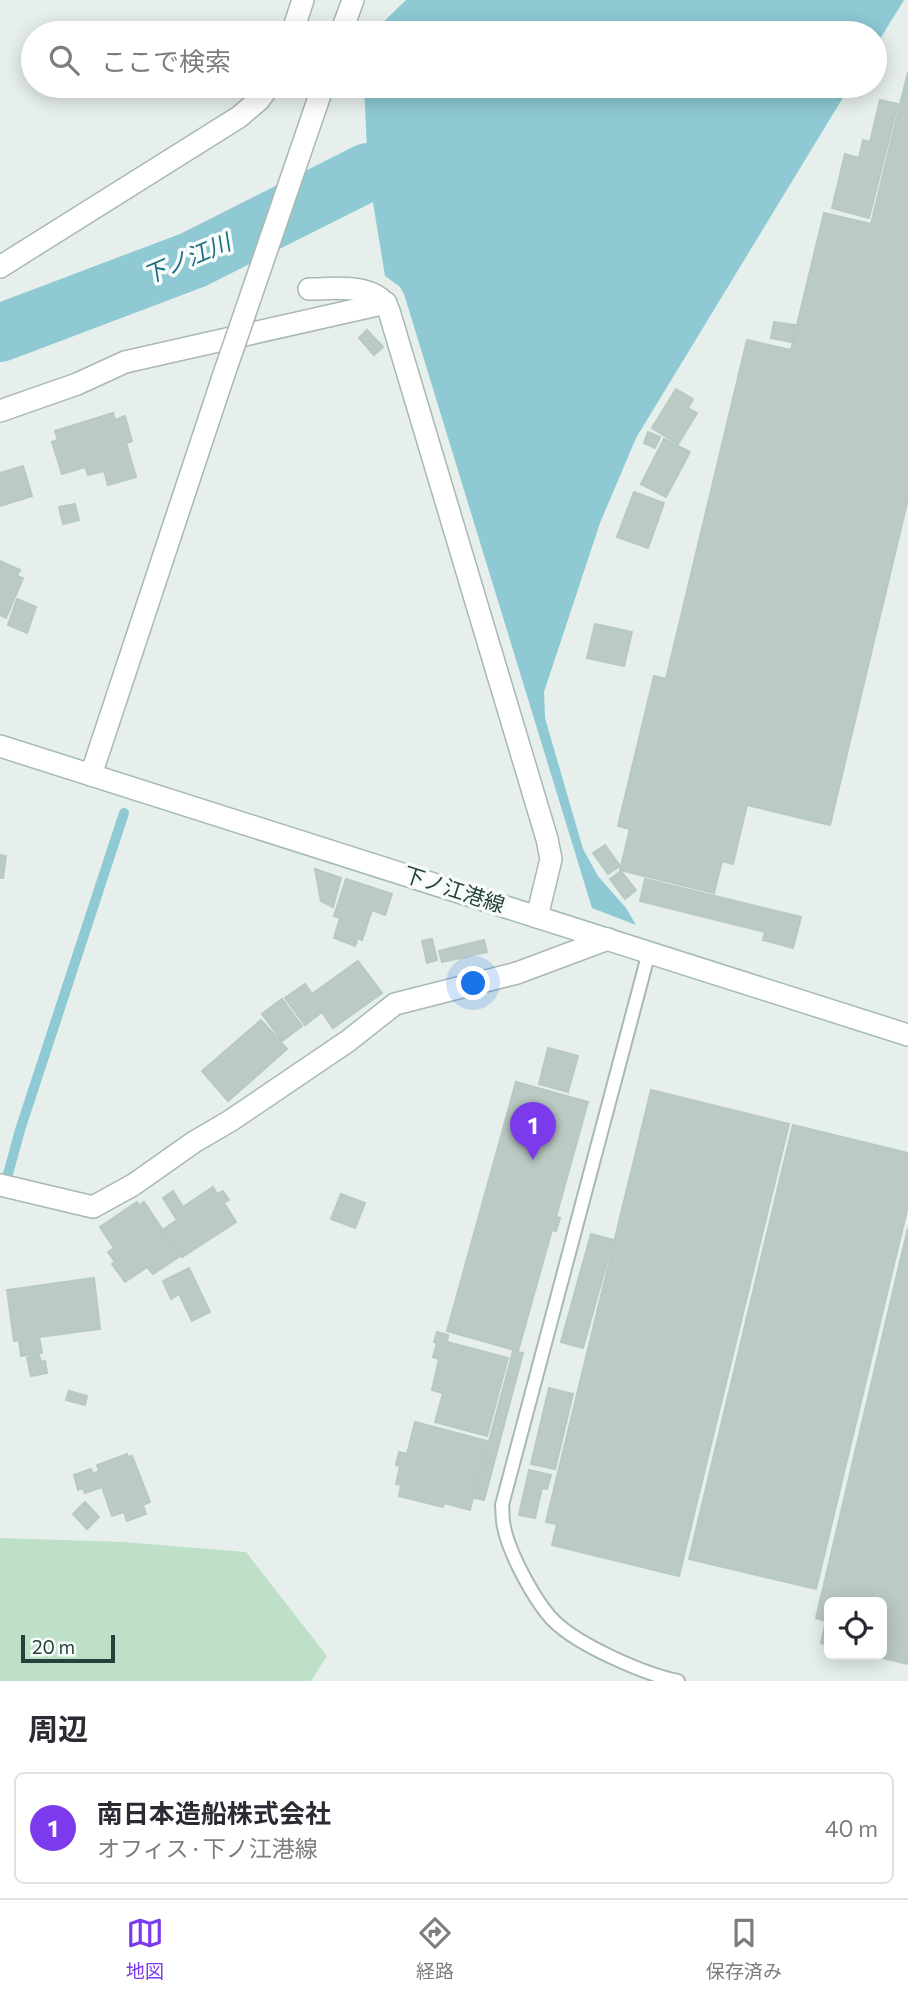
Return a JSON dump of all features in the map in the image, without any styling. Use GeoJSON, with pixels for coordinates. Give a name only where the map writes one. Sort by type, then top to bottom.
{"type":"FeatureCollection","features":[{"type":"Feature","properties":{"kind":"street"},"geometry":{"type":"LineString","coordinates":[[296,21],[303,0]]}},
{"type":"Feature","properties":{"kind":"street"},"geometry":{"type":"LineString","coordinates":[[345,21],[353,0]]}},
{"type":"Feature","properties":{"kind":"street"},"geometry":{"type":"LineString","coordinates":[[0,267],[239,117],[260,98]]}},
{"type":"Feature","properties":{"kind":"street"},"geometry":{"type":"LineString","coordinates":[[91,775],[319,98]]}},
{"type":"Feature","properties":{"kind":"street"},"geometry":{"type":"LineString","coordinates":[[309,289],[350,289],[378,296],[386,303],[547,839],[551,859],[537,917]]}},
{"type":"Feature","properties":{"kind":"street"},"geometry":{"type":"LineString","coordinates":[[0,411],[77,384],[125,362],[386,303]]}},
{"type":"Feature","properties":{"kind":"street","name":"下ノ江港線"},"geometry":{"type":"LineString","coordinates":[[0,746],[908,1035]]}},
{"type":"Feature","properties":{"kind":"street"},"geometry":{"type":"LineString","coordinates":[[0,1185],[93,1207],[133,1185],[194,1142],[230,1121],[348,1041],[395,1003],[517,973],[608,939]]}},
{"type":"Feature","properties":{"kind":"lane"},"geometry":{"type":"LineString","coordinates":[[649,953],[502,1505],[504,1527],[524,1577],[552,1620],[567,1632],[619,1660],[678,1681]]}},
{"type":"Feature","properties":{"kind":"green space"},"geometry":{"type":"Polygon","coordinates":[[[0,1538],[123,1542],[246,1552],[327,1656],[311,1681],[0,1681],[0,1538]]]}},
{"type":"Feature","properties":{"kind":"water"},"geometry":{"type":"Polygon","coordinates":[[[406,0],[904,0],[887,28],[887,21],[384,21],[406,0]]]}},
{"type":"Feature","properties":{"kind":"water"},"geometry":{"type":"Polygon","coordinates":[[[365,98],[843,98],[636,438],[600,523],[544,692],[545,718],[583,849],[598,876],[626,908],[636,925],[592,908],[404,294],[400,287],[385,276],[368,172],[365,98]]]}},
{"type":"Feature","properties":{"kind":"building"},"geometry":{"type":"Polygon","coordinates":[[[908,72],[908,499],[830,825],[747,805],[733,864],[722,861],[714,893],[620,870],[630,829],[618,826],[654,676],[666,679],[747,340],[791,350],[824,213],[871,224],[908,72]]]}},
{"type":"Feature","properties":{"kind":"building"},"geometry":{"type":"Polygon","coordinates":[[[880,100],[898,104],[869,218],[832,208],[845,154],[859,158],[863,140],[870,142],[880,100]]]}},
{"type":"Feature","properties":{"kind":"building"},"geometry":{"type":"Polygon","coordinates":[[[774,322],[795,325],[792,342],[771,338],[774,322]]]}},
{"type":"Feature","properties":{"kind":"building"},"geometry":{"type":"Polygon","coordinates":[[[367,330],[383,347],[374,355],[359,338],[367,330]]]}},
{"type":"Feature","properties":{"kind":"building"},"geometry":{"type":"Polygon","coordinates":[[[676,389],[693,399],[688,408],[697,413],[678,444],[652,428],[676,389]]]}},
{"type":"Feature","properties":{"kind":"building"},"geometry":{"type":"Polygon","coordinates":[[[113,413],[115,420],[125,416],[132,441],[126,443],[136,477],[108,485],[104,471],[88,475],[85,467],[62,474],[52,442],[58,440],[55,431],[113,413]]]}},
{"type":"Feature","properties":{"kind":"building"},"geometry":{"type":"Polygon","coordinates":[[[648,432],[660,437],[655,448],[644,443],[648,432]]]}},
{"type":"Feature","properties":{"kind":"building"},"geometry":{"type":"Polygon","coordinates":[[[664,439],[690,452],[666,497],[641,484],[664,439]]]}},
{"type":"Feature","properties":{"kind":"building"},"geometry":{"type":"Polygon","coordinates":[[[23,466],[32,496],[0,506],[0,473],[23,466]]]}},
{"type":"Feature","properties":{"kind":"building"},"geometry":{"type":"Polygon","coordinates":[[[634,492],[664,503],[648,548],[617,537],[634,492]]]}},
{"type":"Feature","properties":{"kind":"building"},"geometry":{"type":"Polygon","coordinates":[[[75,504],[79,520],[63,524],[59,507],[75,504]]]}},
{"type":"Feature","properties":{"kind":"building"},"geometry":{"type":"Polygon","coordinates":[[[0,561],[20,570],[17,576],[23,578],[6,618],[0,615],[0,561]]]}},
{"type":"Feature","properties":{"kind":"building"},"geometry":{"type":"Polygon","coordinates":[[[17,599],[36,607],[27,633],[8,625],[17,599]]]}},
{"type":"Feature","properties":{"kind":"building"},"geometry":{"type":"Polygon","coordinates":[[[595,624],[632,632],[624,666],[587,658],[595,624]]]}},
{"type":"Feature","properties":{"kind":"building"},"geometry":{"type":"Polygon","coordinates":[[[605,845],[620,866],[608,874],[593,853],[605,845]]]}},
{"type":"Feature","properties":{"kind":"building"},"geometry":{"type":"Polygon","coordinates":[[[0,855],[6,856],[3,878],[0,878],[0,855]]]}},
{"type":"Feature","properties":{"kind":"building"},"geometry":{"type":"Polygon","coordinates":[[[315,869],[341,878],[333,907],[321,901],[315,869]]]}},
{"type":"Feature","properties":{"kind":"building"},"geometry":{"type":"Polygon","coordinates":[[[621,871],[636,890],[625,899],[610,879],[621,871]]]}},
{"type":"Feature","properties":{"kind":"building"},"geometry":{"type":"Polygon","coordinates":[[[346,879],[392,894],[385,915],[372,910],[362,940],[358,938],[355,946],[334,938],[340,918],[334,916],[346,879]]]}},
{"type":"Feature","properties":{"kind":"building"},"geometry":{"type":"Polygon","coordinates":[[[645,879],[801,917],[793,948],[763,940],[765,932],[640,901],[645,879]]]}},
{"type":"Feature","properties":{"kind":"building"},"geometry":{"type":"Polygon","coordinates":[[[432,939],[437,960],[427,963],[422,941],[432,939]]]}},
{"type":"Feature","properties":{"kind":"building"},"geometry":{"type":"Polygon","coordinates":[[[484,940],[487,952],[442,962],[439,951],[484,940]]]}},
{"type":"Feature","properties":{"kind":"building"},"geometry":{"type":"Polygon","coordinates":[[[358,961],[382,993],[333,1028],[322,1012],[305,1025],[285,998],[305,984],[312,994],[358,961]]]}},
{"type":"Feature","properties":{"kind":"building"},"geometry":{"type":"Polygon","coordinates":[[[282,999],[302,1026],[282,1041],[262,1014],[282,999]]]}},
{"type":"Feature","properties":{"kind":"building"},"geometry":{"type":"Polygon","coordinates":[[[261,1020],[287,1049],[228,1101],[202,1071],[261,1020]]]}},
{"type":"Feature","properties":{"kind":"building"},"geometry":{"type":"Polygon","coordinates":[[[548,1048],[578,1056],[568,1092],[539,1084],[548,1048]]]}},
{"type":"Feature","properties":{"kind":"building"},"geometry":{"type":"Polygon","coordinates":[[[516,1082],[588,1102],[556,1217],[560,1218],[556,1231],[552,1230],[518,1351],[447,1331],[516,1082]]]}},
{"type":"Feature","properties":{"kind":"building"},"geometry":{"type":"Polygon","coordinates":[[[651,1090],[789,1124],[679,1576],[552,1545],[557,1524],[546,1522],[651,1090]]]}},
{"type":"Feature","properties":{"kind":"building"},"geometry":{"type":"Polygon","coordinates":[[[793,1125],[908,1153],[908,1206],[816,1589],[689,1559],[793,1125]]]}},
{"type":"Feature","properties":{"kind":"building"},"geometry":{"type":"Polygon","coordinates":[[[213,1187],[217,1194],[223,1191],[229,1200],[224,1203],[236,1222],[182,1257],[164,1229],[177,1220],[163,1198],[173,1191],[183,1207],[213,1187]]]}},
{"type":"Feature","properties":{"kind":"building"},"geometry":{"type":"Polygon","coordinates":[[[341,1194],[365,1203],[355,1228],[331,1219],[341,1194]]]}},
{"type":"Feature","properties":{"kind":"building"},"geometry":{"type":"Polygon","coordinates":[[[137,1202],[139,1206],[144,1202],[180,1256],[153,1274],[147,1267],[125,1282],[112,1264],[115,1262],[108,1252],[114,1248],[100,1227],[137,1202]]]}},
{"type":"Feature","properties":{"kind":"building"},"geometry":{"type":"Polygon","coordinates":[[[908,1228],[908,1664],[887,1659],[887,1597],[824,1597],[824,1620],[816,1618],[908,1228]]]}},
{"type":"Feature","properties":{"kind":"building"},"geometry":{"type":"Polygon","coordinates":[[[591,1234],[613,1240],[583,1348],[561,1342],[591,1234]]]}},
{"type":"Feature","properties":{"kind":"building"},"geometry":{"type":"Polygon","coordinates":[[[189,1268],[210,1312],[192,1321],[179,1294],[171,1299],[163,1281],[189,1268]]]}},
{"type":"Feature","properties":{"kind":"building"},"geometry":{"type":"Polygon","coordinates":[[[94,1278],[100,1329],[39,1337],[42,1353],[21,1356],[19,1340],[14,1341],[7,1290],[94,1278]]]}},
{"type":"Feature","properties":{"kind":"building"},"geometry":{"type":"Polygon","coordinates":[[[437,1332],[448,1335],[447,1342],[508,1358],[487,1436],[435,1422],[443,1393],[432,1390],[439,1359],[433,1357],[437,1332]]]}},
{"type":"Feature","properties":{"kind":"building"},"geometry":{"type":"Polygon","coordinates":[[[513,1351],[523,1353],[484,1500],[474,1498],[513,1351]]]}},
{"type":"Feature","properties":{"kind":"building"},"geometry":{"type":"Polygon","coordinates":[[[39,1355],[41,1362],[45,1361],[47,1373],[31,1376],[27,1358],[39,1355]]]}},
{"type":"Feature","properties":{"kind":"building"},"geometry":{"type":"Polygon","coordinates":[[[549,1388],[573,1394],[555,1469],[531,1464],[549,1388]]]}},
{"type":"Feature","properties":{"kind":"building"},"geometry":{"type":"Polygon","coordinates":[[[69,1391],[87,1396],[85,1405],[66,1400],[69,1391]]]}},
{"type":"Feature","properties":{"kind":"building"},"geometry":{"type":"Polygon","coordinates":[[[415,1422],[487,1441],[470,1510],[444,1503],[443,1507],[399,1496],[401,1485],[396,1484],[400,1466],[396,1465],[399,1452],[407,1454],[415,1422]]]}},
{"type":"Feature","properties":{"kind":"building"},"geometry":{"type":"Polygon","coordinates":[[[127,1454],[128,1457],[132,1456],[150,1502],[143,1505],[146,1514],[127,1521],[124,1512],[112,1516],[102,1487],[85,1493],[83,1488],[78,1490],[74,1475],[91,1469],[93,1474],[99,1471],[97,1465],[127,1454]]]}},
{"type":"Feature","properties":{"kind":"building"},"geometry":{"type":"Polygon","coordinates":[[[529,1470],[551,1475],[547,1489],[542,1488],[535,1518],[519,1515],[529,1470]]]}},
{"type":"Feature","properties":{"kind":"building"},"geometry":{"type":"Polygon","coordinates":[[[85,1502],[99,1517],[87,1529],[73,1514],[85,1502]]]}},
{"type":"Feature","properties":{"kind":"waterway","name":"下ノ江川"},"geometry":{"type":"LineString","coordinates":[[0,333],[193,260],[368,172]]}},
{"type":"Feature","properties":{"kind":"waterway"},"geometry":{"type":"LineString","coordinates":[[8,1174],[124,813]]}},
{"type":"Feature","properties":{"kind":"place","name":"南日本造船株式会社"},"geometry":{"type":"Point","coordinates":[533,1160]}}]}
